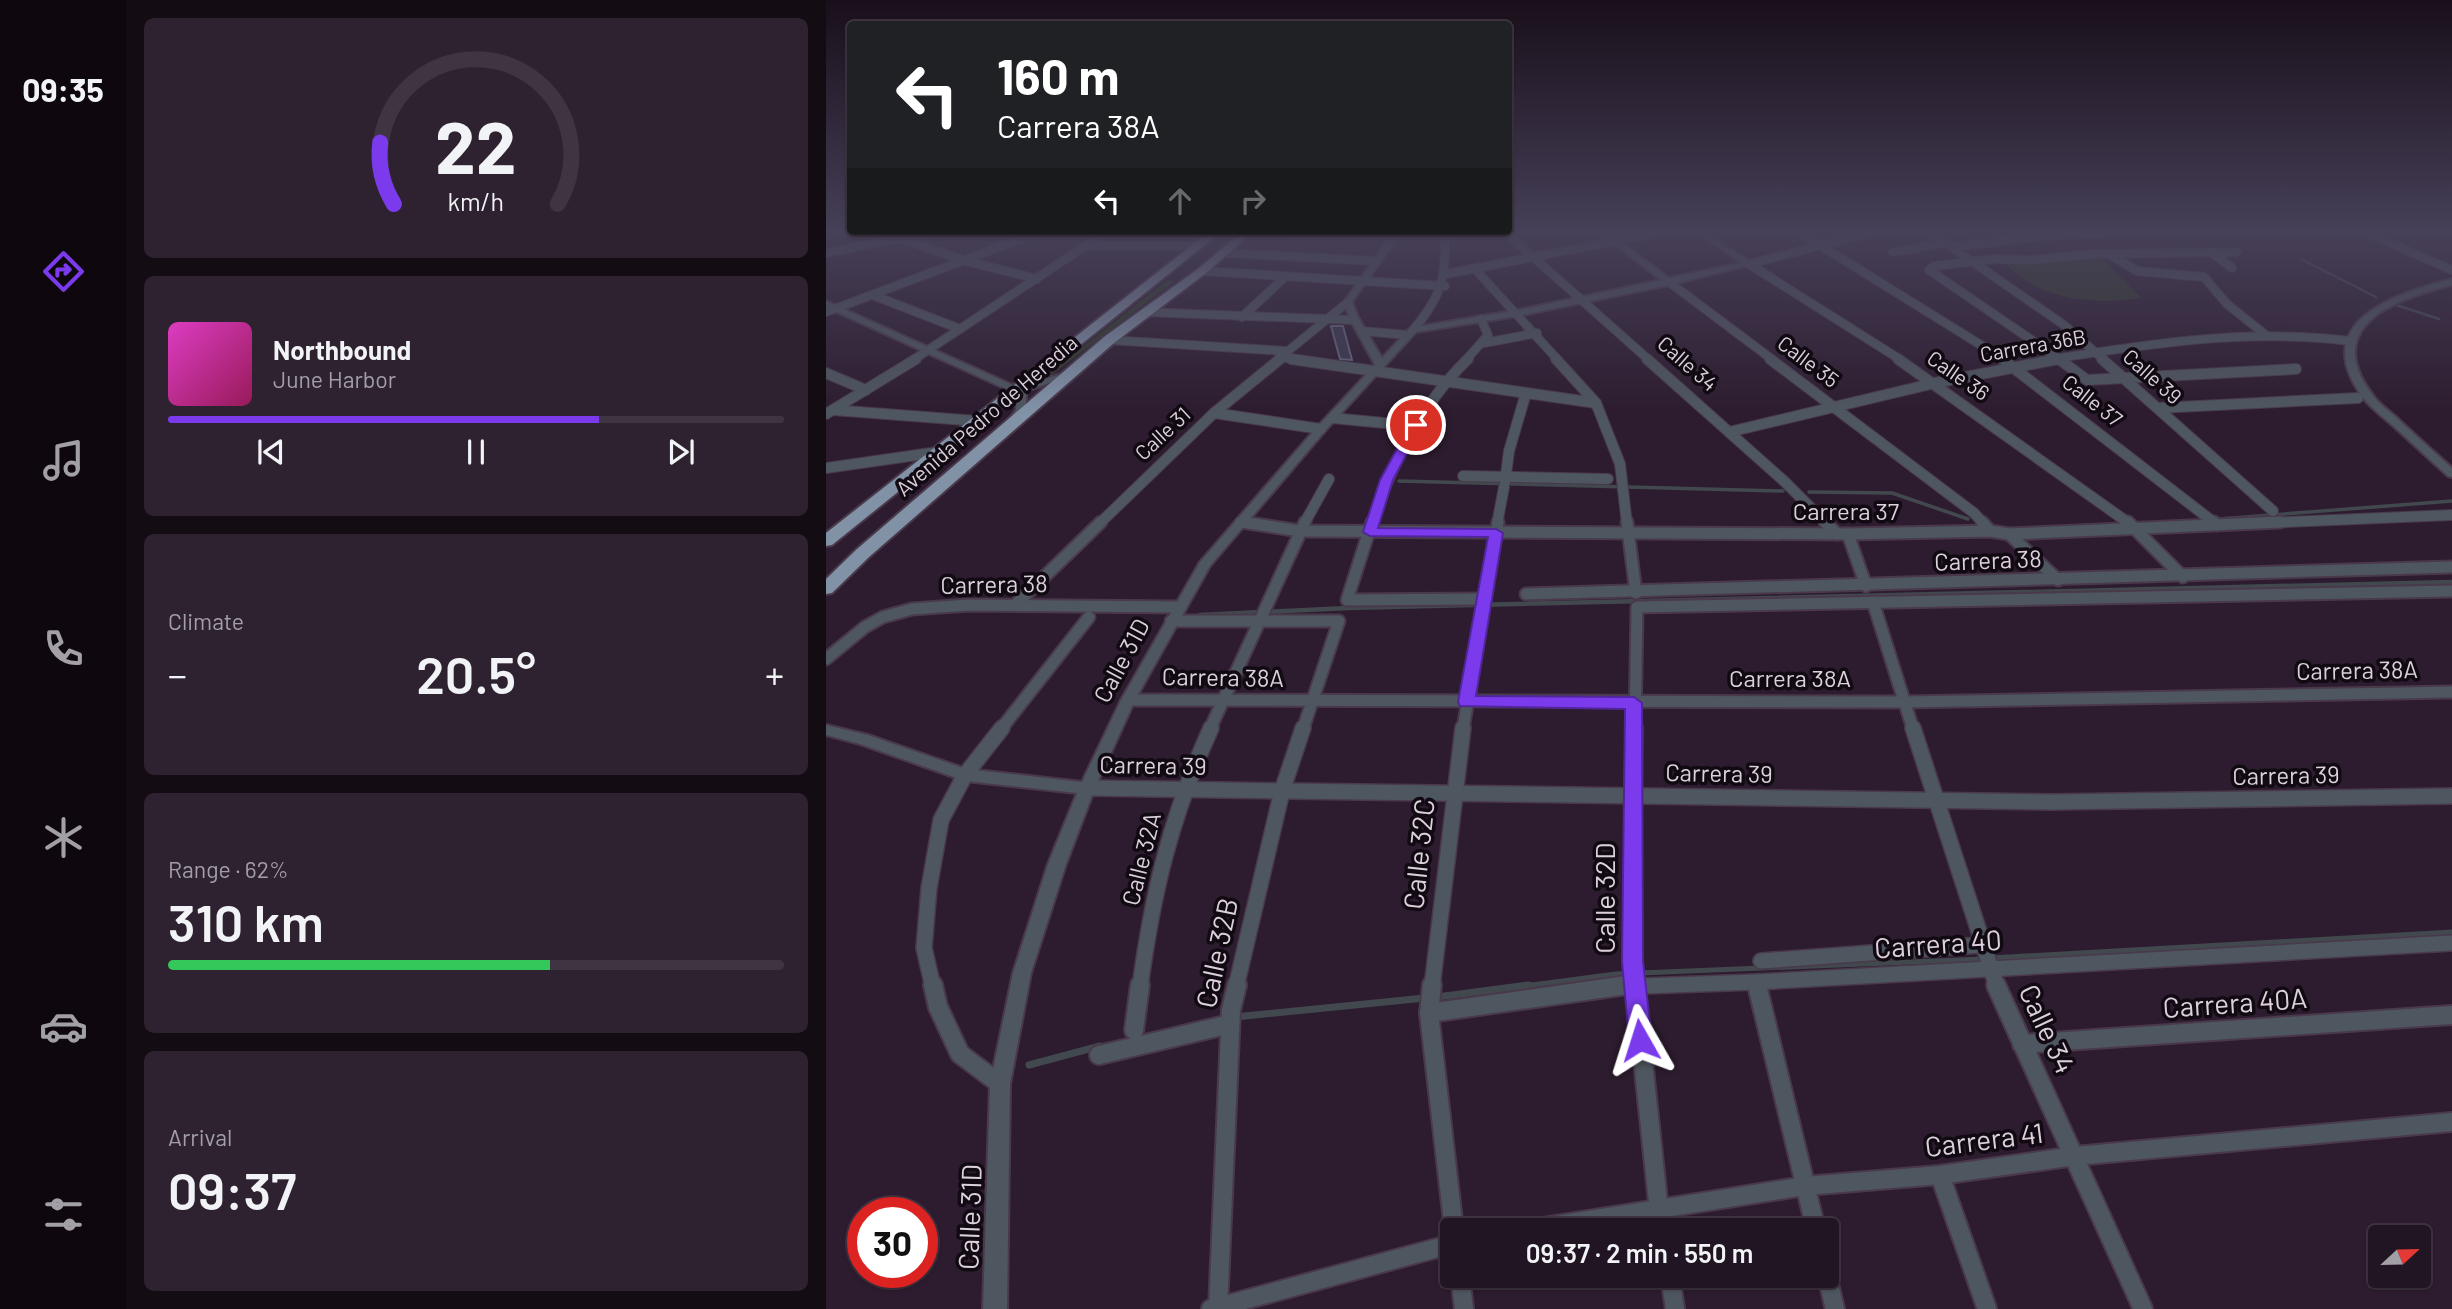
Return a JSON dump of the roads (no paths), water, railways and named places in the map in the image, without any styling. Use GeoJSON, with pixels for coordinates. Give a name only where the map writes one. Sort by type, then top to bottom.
{"type":"FeatureCollection","features":[{"type":"Feature","properties":{"kind":"highway","name":"Avenida Pedro de Heredia"},"geometry":{"type":"LineString","coordinates":[[826,541],[1143,290]]}},
{"type":"Feature","properties":{"kind":"highway","name":"Avenida Pedro de Heredia"},"geometry":{"type":"LineString","coordinates":[[826,589],[863,553],[1068,375],[1175,290]]}},
{"type":"Feature","properties":{"kind":"highway"},"geometry":{"type":"LineString","coordinates":[[1000,385],[1021,387]]}},
{"type":"Feature","properties":{"kind":"street"},"geometry":{"type":"LineString","coordinates":[[829,308],[890,290]]}},
{"type":"Feature","properties":{"kind":"street"},"geometry":{"type":"LineString","coordinates":[[829,411],[927,352],[1019,290]]}},
{"type":"Feature","properties":{"kind":"street"},"geometry":{"type":"LineString","coordinates":[[1242,317],[1271,290]]}},
{"type":"Feature","properties":{"kind":"street","name":"Calle 31"},"geometry":{"type":"LineString","coordinates":[[1014,606],[1214,412],[1348,302],[1356,290]]}},
{"type":"Feature","properties":{"kind":"street"},"geometry":{"type":"LineString","coordinates":[[1410,332],[1432,309],[1443,290]]}},
{"type":"Feature","properties":{"kind":"street","name":"Calle 32D"},"geometry":{"type":"LineString","coordinates":[[1496,290],[1537,333],[1596,402],[1620,464],[1636,600],[1634,975],[1659,1218]]}},
{"type":"Feature","properties":{"kind":"street","name":"Calle 34"},"geometry":{"type":"LineString","coordinates":[[1569,290],[1843,534],[1866,586]]}},
{"type":"Feature","properties":{"kind":"street"},"geometry":{"type":"LineString","coordinates":[[1361,331],[1410,332],[1629,290]]}},
{"type":"Feature","properties":{"kind":"street","name":"Calle 35"},"geometry":{"type":"LineString","coordinates":[[1680,290],[1974,513],[1990,531]]}},
{"type":"Feature","properties":{"kind":"street","name":"Calle 36"},"geometry":{"type":"LineString","coordinates":[[1790,290],[1935,382],[2124,519],[2183,577]]}},
{"type":"Feature","properties":{"kind":"street","name":"Calle 37"},"geometry":{"type":"LineString","coordinates":[[1893,290],[2014,366],[2211,520]]}},
{"type":"Feature","properties":{"kind":"street"},"geometry":{"type":"LineString","coordinates":[[1957,290],[2059,357],[2087,380],[2199,371],[2296,369]]}},
{"type":"Feature","properties":{"kind":"street","name":"Calle 39"},"geometry":{"type":"LineString","coordinates":[[2015,290],[2096,352],[2273,510]]}},
{"type":"Feature","properties":{"kind":"street"},"geometry":{"type":"LineString","coordinates":[[2216,290],[2222,300],[2256,322],[2267,335]]}},
{"type":"Feature","properties":{"kind":"street"},"geometry":{"type":"LineString","coordinates":[[2423,290],[2399,297],[2377,308],[2357,326],[2350,341],[2349,357],[2365,392],[2412,441],[2452,474]]}},
{"type":"Feature","properties":{"kind":"street"},"geometry":{"type":"LineString","coordinates":[[874,296],[961,329]]}},
{"type":"Feature","properties":{"kind":"street"},"geometry":{"type":"LineString","coordinates":[[1348,302],[1353,320],[1378,368]]}},
{"type":"Feature","properties":{"kind":"street"},"geometry":{"type":"LineString","coordinates":[[829,308],[1000,385]]}},
{"type":"Feature","properties":{"kind":"street"},"geometry":{"type":"LineString","coordinates":[[1145,312],[1324,321],[1353,320]]}},
{"type":"Feature","properties":{"kind":"street"},"geometry":{"type":"LineString","coordinates":[[1481,319],[1488,335],[1484,343],[1445,381],[1416,425],[1386,480],[1347,600],[1483,605]]}},
{"type":"Feature","properties":{"kind":"street","name":"Calle 31D"},"geometry":{"type":"LineString","coordinates":[[996,1309],[994,1277],[1000,1084],[1022,973],[1087,788],[1128,700],[1205,565],[1326,423],[1410,332]]}},
{"type":"Feature","properties":{"kind":"street"},"geometry":{"type":"LineString","coordinates":[[1484,343],[1537,333]]}},
{"type":"Feature","properties":{"kind":"street","name":"Carrera 36B"},"geometry":{"type":"LineString","coordinates":[[1729,432],[1935,382],[2059,357],[2267,335],[2350,341]]}},
{"type":"Feature","properties":{"kind":"street"},"geometry":{"type":"LineString","coordinates":[[1109,340],[1282,354],[1596,402]]}},
{"type":"Feature","properties":{"kind":"street"},"geometry":{"type":"LineString","coordinates":[[826,373],[866,390]]}},
{"type":"Feature","properties":{"kind":"street"},"geometry":{"type":"LineString","coordinates":[[1008,428],[1023,402],[1021,387],[1068,375]]}},
{"type":"Feature","properties":{"kind":"street","name":"Calle 32C"},"geometry":{"type":"LineString","coordinates":[[1453,1218],[1429,1011],[1466,702],[1509,452],[1526,393]]}},
{"type":"Feature","properties":{"kind":"street"},"geometry":{"type":"LineString","coordinates":[[2158,408],[2358,398]]}},
{"type":"Feature","properties":{"kind":"street"},"geometry":{"type":"LineString","coordinates":[[829,411],[978,421]]}},
{"type":"Feature","properties":{"kind":"street"},"geometry":{"type":"LineString","coordinates":[[1214,412],[1326,423],[1416,425]]}},
{"type":"Feature","properties":{"kind":"street"},"geometry":{"type":"LineString","coordinates":[[826,468],[938,452]]}},
{"type":"Feature","properties":{"kind":"street"},"geometry":{"type":"LineString","coordinates":[[1463,476],[1505,482],[1608,480]]}},
{"type":"Feature","properties":{"kind":"street","name":"Calle 32A"},"geometry":{"type":"LineString","coordinates":[[1134,1030],[1150,913],[1183,790],[1300,531],[1329,479]]}},
{"type":"Feature","properties":{"kind":"street","name":"Carrera 37"},"geometry":{"type":"LineString","coordinates":[[1240,522],[1300,531],[1843,534],[1990,531],[2009,534],[2136,528],[2211,520],[2452,515]]}},
{"type":"Feature","properties":{"kind":"street"},"geometry":{"type":"LineString","coordinates":[[2009,534],[2058,580]]}},
{"type":"Feature","properties":{"kind":"street","name":"Carrera 38"},"geometry":{"type":"LineString","coordinates":[[1636,600],[1866,586],[2452,567]]}},
{"type":"Feature","properties":{"kind":"street","name":"Carrera 38"},"geometry":{"type":"LineString","coordinates":[[1526,594],[1636,600],[1873,602],[2452,591]]}},
{"type":"Feature","properties":{"kind":"street","name":"Calle 34"},"geometry":{"type":"LineString","coordinates":[[1873,602],[1984,956],[2143,1309]]}},
{"type":"Feature","properties":{"kind":"street","name":"Carrera 38"},"geometry":{"type":"LineString","coordinates":[[826,659],[865,627],[897,613],[925,607],[1014,606],[1339,621]]}},
{"type":"Feature","properties":{"kind":"street","name":"Calle 31D"},"geometry":{"type":"LineString","coordinates":[[1000,1084],[960,1054],[939,1007],[924,948],[929,888],[941,820],[965,775],[1089,617]]}},
{"type":"Feature","properties":{"kind":"street","name":"Calle 32B"},"geometry":{"type":"LineString","coordinates":[[1216,1308],[1230,1018],[1282,791],[1339,621]]}},
{"type":"Feature","properties":{"kind":"street","name":"Carrera 38A"},"geometry":{"type":"LineString","coordinates":[[1128,700],[1904,702],[2452,692]]}},
{"type":"Feature","properties":{"kind":"street","name":"Carrera 39"},"geometry":{"type":"LineString","coordinates":[[826,730],[863,739],[965,775],[1087,788],[2053,802],[2452,796]]}},
{"type":"Feature","properties":{"kind":"street","name":"Carrera 40"},"geometry":{"type":"LineString","coordinates":[[1429,1011],[1634,975],[1756,982],[1984,956],[2452,943]]}},
{"type":"Feature","properties":{"kind":"street"},"geometry":{"type":"LineString","coordinates":[[1761,961],[1984,956]]}},
{"type":"Feature","properties":{"kind":"street"},"geometry":{"type":"LineString","coordinates":[[1756,982],[1813,1218]]}},
{"type":"Feature","properties":{"kind":"street","name":"Carrera 40A"},"geometry":{"type":"LineString","coordinates":[[2022,1044],[2452,1015]]}},
{"type":"Feature","properties":{"kind":"street"},"geometry":{"type":"LineString","coordinates":[[1099,1055],[1230,1018]]}},
{"type":"Feature","properties":{"kind":"street","name":"Carrera 41"},"geometry":{"type":"LineString","coordinates":[[1594,1218],[1805,1186],[1940,1175],[2076,1156],[2452,1122]]}},
{"type":"Feature","properties":{"kind":"street"},"geometry":{"type":"LineString","coordinates":[[1940,1175],[1987,1309]]}},
{"type":"Feature","properties":{"kind":"street"},"geometry":{"type":"LineString","coordinates":[[1216,1308],[1440,1247]]}},
{"type":"Feature","properties":{"kind":"street"},"geometry":{"type":"LineString","coordinates":[[1461,1288],[1464,1309]]}},
{"type":"Feature","properties":{"kind":"street"},"geometry":{"type":"LineString","coordinates":[[1672,1288],[1675,1309]]}},
{"type":"Feature","properties":{"kind":"street"},"geometry":{"type":"LineString","coordinates":[[1830,1288],[1835,1309]]}},
{"type":"Feature","properties":{"kind":"waterway"},"geometry":{"type":"LineString","coordinates":[[2362,290],[2376,297]]}},
{"type":"Feature","properties":{"kind":"waterway"},"geometry":{"type":"LineString","coordinates":[[2390,303],[2439,319]]}},
{"type":"Feature","properties":{"kind":"waterway"},"geometry":{"type":"LineString","coordinates":[[1399,481],[1783,491]]}},
{"type":"Feature","properties":{"kind":"waterway"},"geometry":{"type":"LineString","coordinates":[[1809,492],[1892,493],[1968,519]]}},
{"type":"Feature","properties":{"kind":"waterway"},"geometry":{"type":"LineString","coordinates":[[2219,519],[2452,501]]}},
{"type":"Feature","properties":{"kind":"waterway"},"geometry":{"type":"LineString","coordinates":[[1200,615],[1348,608],[2452,582]]}},
{"type":"Feature","properties":{"kind":"waterway"},"geometry":{"type":"LineString","coordinates":[[1992,958],[2452,932]]}},
{"type":"Feature","properties":{"kind":"waterway"},"geometry":{"type":"LineString","coordinates":[[1516,987],[1616,974],[1983,959]]}},
{"type":"Feature","properties":{"kind":"waterway"},"geometry":{"type":"LineString","coordinates":[[1437,997],[1529,985]]}},
{"type":"Feature","properties":{"kind":"waterway"},"geometry":{"type":"LineString","coordinates":[[1235,1017],[1425,998]]}},
{"type":"Feature","properties":{"kind":"waterway"},"geometry":{"type":"LineString","coordinates":[[1029,1065],[1100,1046]]}}]}
